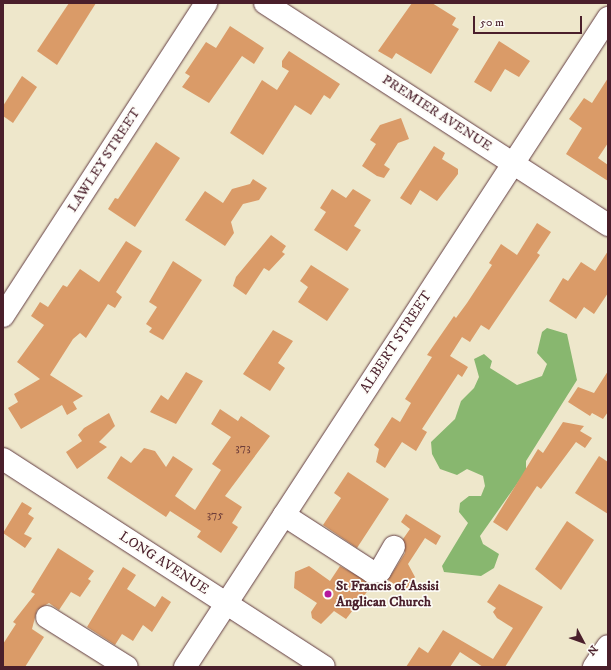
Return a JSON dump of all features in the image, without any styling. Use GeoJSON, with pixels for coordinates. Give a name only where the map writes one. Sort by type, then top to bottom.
{"type":"FeatureCollection","features":[{"type":"Feature","properties":{"kind":"street","name":"LAWLEY STREET"},"geometry":{"type":"LineString","coordinates":[[3,316],[206,3]]}},
{"type":"Feature","properties":{"kind":"street","name":"PREMIER AVENUE"},"geometry":{"type":"LineString","coordinates":[[264,3],[513,162],[608,225]]}},
{"type":"Feature","properties":{"kind":"street","name":"ALBERT STREET"},"geometry":{"type":"LineString","coordinates":[[185,667],[608,18]]}},
{"type":"Feature","properties":{"kind":"street","name":"LONG AVENUE"},"geometry":{"type":"LineString","coordinates":[[3,458],[324,667]]}},
{"type":"Feature","properties":{"kind":"street"},"geometry":{"type":"LineString","coordinates":[[284,515],[372,572],[380,571],[394,547]]}},
{"type":"Feature","properties":{"kind":"street"},"geometry":{"type":"LineString","coordinates":[[47,617],[127,667]]}},
{"type":"Feature","properties":{"kind":"street"},"geometry":{"type":"LineString","coordinates":[[594,667],[608,646]]}},
{"type":"Feature","properties":{"kind":"green space"},"geometry":{"type":"Polygon","coordinates":[[[547,328],[567,334],[577,380],[526,461],[526,471],[480,536],[483,544],[499,554],[494,568],[481,576],[444,572],[442,566],[468,523],[459,512],[460,503],[469,496],[481,496],[485,486],[483,476],[467,469],[457,475],[440,469],[432,454],[431,442],[455,419],[461,401],[474,388],[479,377],[474,359],[484,354],[492,361],[490,368],[517,385],[542,376],[547,364],[537,353],[542,332],[547,328]]]}},
{"type":"Feature","properties":{"kind":"building"},"geometry":{"type":"Polygon","coordinates":[[[69,3],[96,3],[57,65],[37,51],[69,3]]]}},
{"type":"Feature","properties":{"kind":"building"},"geometry":{"type":"Polygon","coordinates":[[[412,3],[432,3],[456,18],[452,25],[459,29],[431,74],[396,53],[392,59],[378,51],[412,3]]]}},
{"type":"Feature","properties":{"kind":"building"},"geometry":{"type":"Polygon","coordinates":[[[230,26],[264,48],[254,64],[242,56],[209,103],[182,87],[190,76],[185,73],[206,42],[216,48],[230,26]]]}},
{"type":"Feature","properties":{"kind":"building"},"geometry":{"type":"Polygon","coordinates":[[[499,41],[530,61],[519,77],[505,69],[491,92],[474,82],[499,41]]]}},
{"type":"Feature","properties":{"kind":"building"},"geometry":{"type":"Polygon","coordinates":[[[289,51],[340,84],[330,99],[324,95],[311,115],[295,105],[263,155],[230,133],[262,80],[277,90],[289,71],[282,67],[282,61],[289,51]]]}},
{"type":"Feature","properties":{"kind":"building"},"geometry":{"type":"Polygon","coordinates":[[[22,76],[37,87],[13,123],[3,116],[3,106],[22,76]]]}},
{"type":"Feature","properties":{"kind":"building"},"geometry":{"type":"Polygon","coordinates":[[[608,78],[608,143],[598,158],[608,165],[608,181],[566,154],[582,128],[569,119],[584,98],[592,103],[608,78]]]}},
{"type":"Feature","properties":{"kind":"building"},"geometry":{"type":"Polygon","coordinates":[[[401,118],[409,139],[398,143],[384,165],[390,169],[384,178],[377,176],[362,166],[376,144],[370,140],[380,125],[401,118]]]}},
{"type":"Feature","properties":{"kind":"building"},"geometry":{"type":"Polygon","coordinates":[[[156,142],[180,158],[135,227],[108,209],[115,198],[118,199],[156,142]]]}},
{"type":"Feature","properties":{"kind":"building"},"geometry":{"type":"Polygon","coordinates":[[[434,146],[445,153],[442,159],[458,169],[458,174],[437,201],[420,190],[411,205],[400,198],[434,146]]]}},
{"type":"Feature","properties":{"kind":"building"},"geometry":{"type":"Polygon","coordinates":[[[253,179],[267,188],[259,200],[243,204],[231,222],[234,233],[225,246],[185,220],[205,191],[223,203],[232,189],[250,184],[253,179]]]}},
{"type":"Feature","properties":{"kind":"building"},"geometry":{"type":"Polygon","coordinates":[[[332,189],[346,198],[353,189],[371,200],[354,226],[361,230],[347,251],[314,230],[326,212],[320,208],[332,189]]]}},
{"type":"Feature","properties":{"kind":"building"},"geometry":{"type":"Polygon","coordinates":[[[537,223],[551,232],[537,253],[540,255],[489,330],[481,325],[470,342],[462,337],[450,356],[468,367],[462,377],[458,374],[422,429],[427,432],[416,451],[402,442],[385,468],[376,462],[379,449],[374,445],[392,417],[400,422],[411,403],[405,399],[432,357],[427,355],[454,316],[456,318],[467,303],[492,265],[489,263],[501,244],[517,255],[537,223]]]}},
{"type":"Feature","properties":{"kind":"building"},"geometry":{"type":"Polygon","coordinates":[[[271,235],[286,246],[282,252],[285,254],[269,271],[264,268],[246,295],[233,286],[236,277],[271,235]]]}},
{"type":"Feature","properties":{"kind":"building"},"geometry":{"type":"Polygon","coordinates":[[[126,241],[142,251],[116,292],[122,297],[115,308],[108,304],[86,338],[80,333],[73,339],[50,375],[83,396],[73,402],[77,409],[67,415],[62,405],[21,429],[8,408],[18,402],[14,394],[40,379],[17,362],[44,325],[31,316],[40,302],[48,307],[63,285],[67,287],[80,269],[99,282],[126,241]]]}},
{"type":"Feature","properties":{"kind":"building"},"geometry":{"type":"Polygon","coordinates":[[[608,251],[608,293],[594,314],[584,307],[576,319],[549,301],[563,278],[568,281],[581,262],[595,271],[608,251]]]}},
{"type":"Feature","properties":{"kind":"building"},"geometry":{"type":"Polygon","coordinates":[[[173,261],[202,280],[163,340],[149,332],[152,328],[146,324],[157,307],[149,302],[173,261]]]}},
{"type":"Feature","properties":{"kind":"building"},"geometry":{"type":"Polygon","coordinates":[[[311,265],[349,289],[327,321],[298,302],[308,287],[300,281],[311,265]]]}},
{"type":"Feature","properties":{"kind":"building"},"geometry":{"type":"Polygon","coordinates":[[[273,330],[293,341],[278,363],[285,368],[270,391],[243,374],[273,330]]]}},
{"type":"Feature","properties":{"kind":"building"},"geometry":{"type":"Polygon","coordinates":[[[608,371],[608,412],[603,419],[592,413],[590,416],[568,402],[578,387],[594,393],[608,371]]]}},
{"type":"Feature","properties":{"kind":"building"},"geometry":{"type":"Polygon","coordinates":[[[186,372],[203,381],[176,424],[150,412],[161,395],[168,400],[186,372]]]}},
{"type":"Feature","properties":{"kind":"building"},"geometry":{"type":"Polygon","coordinates":[[[220,409],[238,421],[241,416],[270,436],[225,496],[242,507],[232,523],[238,527],[221,553],[197,537],[201,531],[170,511],[166,517],[107,478],[121,456],[131,463],[144,448],[155,451],[166,467],[173,456],[193,469],[175,496],[195,510],[221,470],[212,464],[231,437],[211,424],[220,409]]]}},
{"type":"Feature","properties":{"kind":"building"},"geometry":{"type":"Polygon","coordinates":[[[109,413],[115,426],[99,442],[107,447],[77,469],[66,452],[82,441],[78,435],[84,428],[109,413]]]}},
{"type":"Feature","properties":{"kind":"building"},"geometry":{"type":"Polygon","coordinates":[[[563,422],[584,426],[580,431],[592,438],[585,448],[576,442],[541,489],[537,486],[507,531],[493,522],[538,449],[543,453],[563,422]]]}},
{"type":"Feature","properties":{"kind":"building"},"geometry":{"type":"Polygon","coordinates":[[[599,456],[608,462],[608,514],[575,493],[599,456]]]}},
{"type":"Feature","properties":{"kind":"building"},"geometry":{"type":"Polygon","coordinates":[[[348,472],[389,499],[357,548],[323,525],[341,498],[334,493],[348,472]]]}},
{"type":"Feature","properties":{"kind":"building"},"geometry":{"type":"Polygon","coordinates":[[[22,502],[32,508],[28,514],[34,518],[24,534],[32,538],[25,548],[3,533],[22,502]]]}},
{"type":"Feature","properties":{"kind":"building"},"geometry":{"type":"Polygon","coordinates":[[[406,514],[441,536],[436,545],[425,538],[408,564],[415,577],[405,591],[388,580],[405,553],[403,539],[410,529],[401,522],[406,514]]]}},
{"type":"Feature","properties":{"kind":"building"},"geometry":{"type":"Polygon","coordinates":[[[567,521],[594,540],[561,590],[535,569],[567,521]]]}},
{"type":"Feature","properties":{"kind":"building"},"geometry":{"type":"Polygon","coordinates":[[[58,548],[94,571],[88,579],[91,581],[80,597],[71,592],[59,610],[49,603],[37,610],[32,629],[44,637],[25,667],[3,667],[3,644],[16,624],[13,622],[35,594],[31,592],[58,548]]]}},
{"type":"Feature","properties":{"kind":"building","name":"St Francis of Assisi Anglican Church"},"geometry":{"type":"Polygon","coordinates":[[[309,566],[330,581],[340,566],[373,584],[346,619],[334,611],[321,624],[312,618],[311,612],[317,603],[294,588],[295,572],[309,566]]]}},
{"type":"Feature","properties":{"kind":"building"},"geometry":{"type":"Polygon","coordinates":[[[123,567],[136,575],[127,589],[155,607],[162,596],[171,602],[152,632],[143,625],[133,641],[122,634],[115,645],[87,627],[123,567]]]}},
{"type":"Feature","properties":{"kind":"building"},"geometry":{"type":"Polygon","coordinates":[[[499,584],[543,607],[505,667],[483,667],[460,652],[450,667],[406,667],[419,647],[428,653],[443,630],[493,659],[513,628],[497,618],[493,612],[496,608],[487,602],[499,584]]]}},
{"type":"Feature","properties":{"kind":"place","name":"St Francis of Assisi Anglican Church"},"geometry":{"type":"Point","coordinates":[328,594]}}]}
